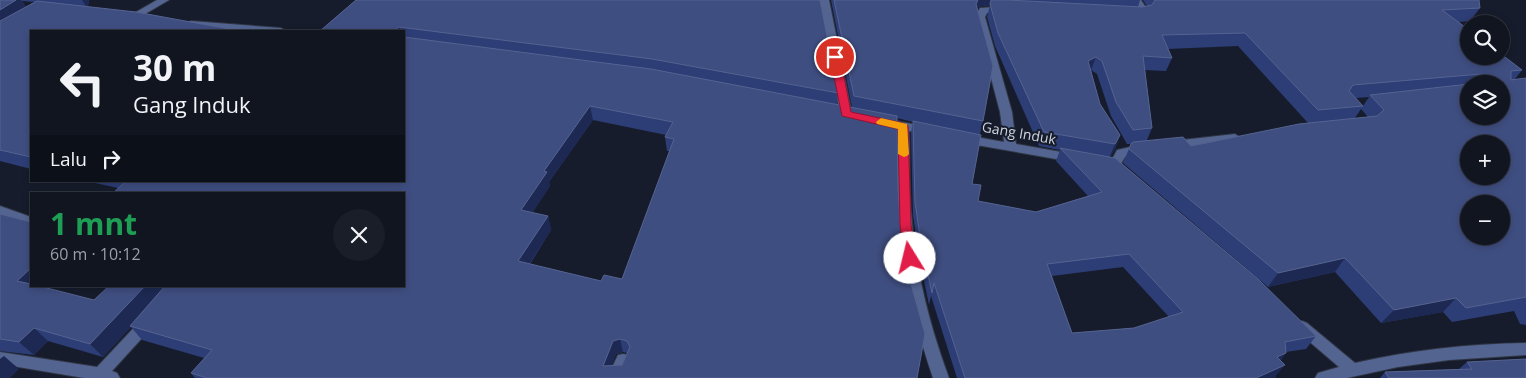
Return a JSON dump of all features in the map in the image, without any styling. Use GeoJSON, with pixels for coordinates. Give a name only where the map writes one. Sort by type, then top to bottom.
{"type":"FeatureCollection","features":[{"type":"Feature","properties":{"kind":"street"},"geometry":{"type":"LineString","coordinates":[[149,20],[125,18],[164,0]]}},
{"type":"Feature","properties":{"kind":"street"},"geometry":{"type":"LineString","coordinates":[[824,0],[851,115],[939,134]]}},
{"type":"Feature","properties":{"kind":"street"},"geometry":{"type":"LineString","coordinates":[[1127,16],[1142,15],[1144,12],[1136,0]]}},
{"type":"Feature","properties":{"kind":"street"},"geometry":{"type":"LineString","coordinates":[[1010,147],[1006,112],[980,17],[983,10],[1021,10]]}},
{"type":"Feature","properties":{"kind":"street"},"geometry":{"type":"LineString","coordinates":[[178,23],[268,30]]}},
{"type":"Feature","properties":{"kind":"street"},"geometry":{"type":"LineString","coordinates":[[903,126],[906,225],[913,274],[928,343],[941,378]]}},
{"type":"Feature","properties":{"kind":"street","name":"Gang Induk"},"geometry":{"type":"LineString","coordinates":[[957,137],[1088,161]]}},
{"type":"Feature","properties":{"kind":"street"},"geometry":{"type":"LineString","coordinates":[[1115,167],[1121,146],[1158,147],[1250,137]]}},
{"type":"Feature","properties":{"kind":"street"},"geometry":{"type":"LineString","coordinates":[[0,211],[30,222]]}},
{"type":"Feature","properties":{"kind":"street"},"geometry":{"type":"LineString","coordinates":[[0,358],[106,376],[160,310]]}},
{"type":"Feature","properties":{"kind":"street"},"geometry":{"type":"LineString","coordinates":[[1292,318],[1352,369]]}},
{"type":"Feature","properties":{"kind":"street"},"geometry":{"type":"LineString","coordinates":[[1323,378],[1352,369],[1430,354],[1526,348]]}},
{"type":"Feature","properties":{"kind":"street"},"geometry":{"type":"LineString","coordinates":[[615,378],[623,360]]}},
{"type":"Feature","properties":{"kind":"building"},"geometry":{"type":"Polygon","coordinates":[[[0,0],[16,0],[0,10],[0,0]]]}},
{"type":"Feature","properties":{"kind":"building"},"geometry":{"type":"Polygon","coordinates":[[[356,0],[820,0],[838,93],[652,59],[399,27],[397,30],[321,30],[356,0]]]}},
{"type":"Feature","properties":{"kind":"building"},"geometry":{"type":"Polygon","coordinates":[[[834,0],[978,0],[976,4],[993,66],[983,121],[854,96],[834,0]]]}},
{"type":"Feature","properties":{"kind":"building"},"geometry":{"type":"Polygon","coordinates":[[[991,0],[1142,7],[1152,5],[1155,0],[1479,0],[1480,8],[1442,10],[1460,23],[1460,65],[1510,65],[1510,61],[1522,70],[1511,71],[1511,80],[1526,78],[1526,297],[1466,308],[1456,298],[1394,310],[1345,258],[1278,273],[1129,149],[1133,142],[1183,137],[1191,146],[1299,124],[1377,116],[1384,110],[1370,95],[1460,85],[1460,125],[1510,125],[1510,75],[1460,75],[1353,85],[1349,91],[1363,106],[1318,110],[1245,33],[1162,35],[1172,58],[1143,56],[1152,128],[1133,130],[1116,102],[1102,61],[1096,57],[1088,61],[1100,104],[1120,135],[1115,144],[1044,132],[998,33],[990,4],[991,0]]]}},
{"type":"Feature","properties":{"kind":"building"},"geometry":{"type":"Polygon","coordinates":[[[37,1],[136,12],[235,30],[30,30],[30,157],[0,150],[0,21],[37,1]]]}},
{"type":"Feature","properties":{"kind":"building"},"geometry":{"type":"Polygon","coordinates":[[[405,37],[651,69],[897,116],[900,221],[911,284],[925,334],[917,378],[207,378],[191,373],[212,350],[130,326],[164,287],[405,287],[405,192],[114,192],[125,182],[405,182],[405,37]],[[590,106],[544,171],[547,172],[521,210],[548,216],[518,261],[601,281],[604,275],[622,279],[674,139],[665,137],[673,122],[590,106]],[[620,339],[613,341],[603,366],[622,365],[630,347],[627,341],[620,339]]]}},
{"type":"Feature","properties":{"kind":"building"},"geometry":{"type":"Polygon","coordinates":[[[913,121],[981,135],[972,184],[981,185],[978,201],[1036,212],[1102,192],[1060,148],[1115,158],[1258,279],[1316,336],[1285,342],[1286,353],[1277,357],[1285,365],[1256,378],[965,378],[934,283],[932,293],[921,244],[915,202],[913,121]],[[1129,254],[1047,264],[1072,333],[1134,328],[1183,312],[1129,254]]]}},
{"type":"Feature","properties":{"kind":"building"},"geometry":{"type":"Polygon","coordinates":[[[0,214],[30,222],[30,269],[17,281],[30,284],[30,287],[43,287],[94,300],[108,287],[144,287],[90,344],[34,328],[19,342],[0,339],[0,214]]]}},
{"type":"Feature","properties":{"kind":"building"},"geometry":{"type":"Polygon","coordinates":[[[1526,359],[1526,378],[1389,378],[1385,372],[1472,369],[1467,362],[1526,359]]]}},
{"type":"Feature","properties":{"kind":"slow traffic"},"geometry":{"type":"LineString","coordinates":[[881,122],[903,126],[904,154]]}},
{"type":"Feature","properties":{"kind":"route"},"geometry":{"type":"LineString","coordinates":[[835,57],[846,114],[903,126],[906,225],[910,258]]}}]}
